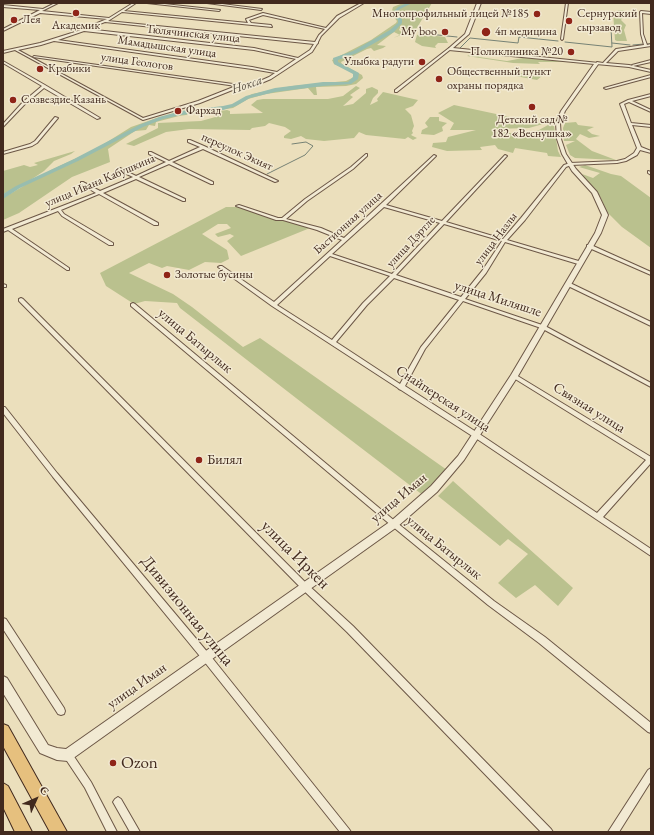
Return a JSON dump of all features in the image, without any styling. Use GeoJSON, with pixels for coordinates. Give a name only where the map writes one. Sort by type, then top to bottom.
{"type":"FeatureCollection","features":[{"type":"Feature","properties":{"kind":"main road"},"geometry":{"type":"LineString","coordinates":[[3,731],[59,832]]}},
{"type":"Feature","properties":{"kind":"main road"},"geometry":{"type":"LineString","coordinates":[[3,791],[24,832]]}},
{"type":"Feature","properties":{"kind":"street"},"geometry":{"type":"LineString","coordinates":[[3,30],[57,3]]}},
{"type":"Feature","properties":{"kind":"street"},"geometry":{"type":"LineString","coordinates":[[3,52],[55,40],[84,30],[135,3]]}},
{"type":"Feature","properties":{"kind":"street"},"geometry":{"type":"LineString","coordinates":[[148,3],[219,10]]}},
{"type":"Feature","properties":{"kind":"street"},"geometry":{"type":"LineString","coordinates":[[184,7],[190,3]]}},
{"type":"Feature","properties":{"kind":"street"},"geometry":{"type":"LineString","coordinates":[[208,3],[261,10]]}},
{"type":"Feature","properties":{"kind":"street"},"geometry":{"type":"LineString","coordinates":[[15,49],[143,119],[199,102],[240,86],[254,85],[277,73],[311,50],[341,14],[363,3]]}},
{"type":"Feature","properties":{"kind":"street"},"geometry":{"type":"LineString","coordinates":[[396,91],[467,34],[479,3]]}},
{"type":"Feature","properties":{"kind":"street"},"geometry":{"type":"LineString","coordinates":[[562,40],[567,3]]}},
{"type":"Feature","properties":{"kind":"street"},"geometry":{"type":"LineString","coordinates":[[258,4],[263,14]]}},
{"type":"Feature","properties":{"kind":"street"},"geometry":{"type":"LineString","coordinates":[[3,6],[317,43]]}},
{"type":"Feature","properties":{"kind":"street"},"geometry":{"type":"LineString","coordinates":[[47,8],[114,15]]}},
{"type":"Feature","properties":{"kind":"street"},"geometry":{"type":"LineString","coordinates":[[121,11],[271,26]]}},
{"type":"Feature","properties":{"kind":"street"},"geometry":{"type":"LineString","coordinates":[[646,46],[642,34],[641,12],[651,12]]}},
{"type":"Feature","properties":{"kind":"street"},"geometry":{"type":"LineString","coordinates":[[250,24],[247,20],[263,14],[327,29]]}},
{"type":"Feature","properties":{"kind":"street","name":"Тюлячинская улица"},"geometry":{"type":"LineString","coordinates":[[84,30],[254,49],[298,59]]}},
{"type":"Feature","properties":{"kind":"street","name":"Мамадышская улица"},"geometry":{"type":"LineString","coordinates":[[55,40],[252,68],[277,73]]}},
{"type":"Feature","properties":{"kind":"street"},"geometry":{"type":"LineString","coordinates":[[606,64],[616,50],[651,45]]}},
{"type":"Feature","properties":{"kind":"street"},"geometry":{"type":"LineString","coordinates":[[450,49],[629,66],[651,71]]}},
{"type":"Feature","properties":{"kind":"street","name":"улица Геологов"},"geometry":{"type":"LineString","coordinates":[[31,57],[240,86]]}},
{"type":"Feature","properties":{"kind":"street"},"geometry":{"type":"LineString","coordinates":[[629,66],[651,61]]}},
{"type":"Feature","properties":{"kind":"street"},"geometry":{"type":"LineString","coordinates":[[3,62],[98,118]]}},
{"type":"Feature","properties":{"kind":"street"},"geometry":{"type":"LineString","coordinates":[[597,63],[584,84],[563,111],[558,123],[561,146],[570,164],[624,160],[636,154],[639,148],[622,104],[651,95]]}},
{"type":"Feature","properties":{"kind":"street"},"geometry":{"type":"LineString","coordinates":[[606,88],[651,76]]}},
{"type":"Feature","properties":{"kind":"street"},"geometry":{"type":"LineString","coordinates":[[3,126],[24,103],[44,86]]}},
{"type":"Feature","properties":{"kind":"street"},"geometry":{"type":"LineString","coordinates":[[628,101],[651,111]]}},
{"type":"Feature","properties":{"kind":"street"},"geometry":{"type":"LineString","coordinates":[[3,153],[31,145],[36,142],[56,118]]}},
{"type":"Feature","properties":{"kind":"street"},"geometry":{"type":"LineString","coordinates":[[631,124],[651,126]]}},
{"type":"Feature","properties":{"kind":"street","name":"переулок Экият"},"geometry":{"type":"LineString","coordinates":[[189,141],[276,181]]}},
{"type":"Feature","properties":{"kind":"street","name":"улица Ивана Кабушкина"},"geometry":{"type":"LineString","coordinates":[[3,231],[59,210],[203,147]]}},
{"type":"Feature","properties":{"kind":"street"},"geometry":{"type":"LineString","coordinates":[[639,148],[651,152]]}},
{"type":"Feature","properties":{"kind":"street"},"geometry":{"type":"LineString","coordinates":[[150,153],[212,183]]}},
{"type":"Feature","properties":{"kind":"street"},"geometry":{"type":"LineString","coordinates":[[283,219],[306,200],[352,168],[366,155]]}},
{"type":"Feature","properties":{"kind":"street","name":"Бастионная улица"},"geometry":{"type":"LineString","coordinates":[[274,305],[434,156]]}},
{"type":"Feature","properties":{"kind":"street","name":"улица Дэртле"},"geometry":{"type":"LineString","coordinates":[[333,342],[365,304],[505,156]]}},
{"type":"Feature","properties":{"kind":"street","name":"улица Назлы"},"geometry":{"type":"LineString","coordinates":[[401,388],[423,348],[484,272],[504,241],[524,219],[559,172],[566,165],[570,164]]}},
{"type":"Feature","properties":{"kind":"street","name":"улица Иман"},"geometry":{"type":"LineString","coordinates":[[68,755],[304,586],[394,524],[452,471],[514,376],[605,219],[594,192],[570,164]]}},
{"type":"Feature","properties":{"kind":"street"},"geometry":{"type":"LineString","coordinates":[[119,169],[184,200]]}},
{"type":"Feature","properties":{"kind":"street"},"geometry":{"type":"LineString","coordinates":[[82,183],[156,224]]}},
{"type":"Feature","properties":{"kind":"street"},"geometry":{"type":"LineString","coordinates":[[383,205],[580,263]]}},
{"type":"Feature","properties":{"kind":"street"},"geometry":{"type":"LineString","coordinates":[[238,206],[278,219],[319,229],[344,239]]}},
{"type":"Feature","properties":{"kind":"street"},"geometry":{"type":"LineString","coordinates":[[59,210],[63,215],[110,244]]}},
{"type":"Feature","properties":{"kind":"street"},"geometry":{"type":"LineString","coordinates":[[9,229],[67,269]]}},
{"type":"Feature","properties":{"kind":"street"},"geometry":{"type":"LineString","coordinates":[[589,246],[651,274]]}},
{"type":"Feature","properties":{"kind":"street","name":"улица Миляшле"},"geometry":{"type":"LineString","coordinates":[[329,254],[543,326],[651,385]]}},
{"type":"Feature","properties":{"kind":"street","name":"Снайперская улица"},"geometry":{"type":"LineString","coordinates":[[220,267],[274,305],[333,342],[401,388],[475,434],[651,553]]}},
{"type":"Feature","properties":{"kind":"street"},"geometry":{"type":"LineString","coordinates":[[568,284],[651,324]]}},
{"type":"Feature","properties":{"kind":"street","name":"улица Иркен"},"geometry":{"type":"LineString","coordinates":[[21,300],[304,586],[350,629],[548,832]]}},
{"type":"Feature","properties":{"kind":"street","name":"улица Батырлык"},"geometry":{"type":"LineString","coordinates":[[133,305],[394,524],[491,603],[542,640],[651,729]]}},
{"type":"Feature","properties":{"kind":"street","name":"Связная улица"},"geometry":{"type":"LineString","coordinates":[[514,376],[651,460]]}},
{"type":"Feature","properties":{"kind":"street","name":"Дивизионная улица"},"geometry":{"type":"LineString","coordinates":[[3,409],[55,475],[206,657],[346,832]]}},
{"type":"Feature","properties":{"kind":"street"},"geometry":{"type":"LineString","coordinates":[[598,517],[651,460]]}},
{"type":"Feature","properties":{"kind":"street"},"geometry":{"type":"LineString","coordinates":[[3,622],[61,711]]}},
{"type":"Feature","properties":{"kind":"street"},"geometry":{"type":"LineString","coordinates":[[3,682],[44,749],[57,754],[68,755],[88,785],[112,832]]}},
{"type":"Feature","properties":{"kind":"street"},"geometry":{"type":"LineString","coordinates":[[613,832],[651,773]]}},
{"type":"Feature","properties":{"kind":"street"},"geometry":{"type":"LineString","coordinates":[[118,802],[135,832]]}},
{"type":"Feature","properties":{"kind":"green space"},"geometry":{"type":"Polygon","coordinates":[[[403,3],[432,3],[415,31],[401,30],[401,26],[399,30],[404,34],[393,38],[400,35],[394,32],[377,45],[386,46],[383,48],[374,51],[371,48],[367,49],[341,62],[362,75],[363,78],[356,84],[346,86],[316,87],[317,95],[314,95],[308,88],[266,94],[248,99],[233,108],[179,116],[156,122],[155,126],[149,125],[146,130],[135,131],[108,149],[110,162],[72,177],[19,213],[3,220],[3,198],[51,170],[96,149],[131,127],[157,118],[232,105],[252,94],[292,86],[346,81],[354,77],[353,73],[334,64],[332,60],[371,40],[396,23],[397,21],[391,14],[393,7],[403,3]]]}},
{"type":"Feature","properties":{"kind":"green space"},"geometry":{"type":"Polygon","coordinates":[[[620,10],[626,11],[622,14],[624,15],[621,20],[626,25],[624,30],[627,41],[615,40],[613,12],[620,10]]]}},
{"type":"Feature","properties":{"kind":"green space"},"geometry":{"type":"Polygon","coordinates":[[[420,34],[445,37],[448,43],[438,43],[435,46],[436,48],[422,46],[415,42],[417,35],[420,34]]]}},
{"type":"Feature","properties":{"kind":"green space"},"geometry":{"type":"Polygon","coordinates":[[[475,53],[480,55],[479,57],[507,61],[523,58],[567,62],[538,62],[540,64],[513,63],[467,56],[475,53]]]}},
{"type":"Feature","properties":{"kind":"green space"},"geometry":{"type":"Polygon","coordinates":[[[489,69],[542,76],[537,80],[488,71],[489,69]]]}},
{"type":"Feature","properties":{"kind":"green space"},"geometry":{"type":"Polygon","coordinates":[[[356,86],[360,88],[350,95],[353,97],[343,106],[353,104],[366,93],[366,89],[372,87],[378,90],[378,93],[373,98],[370,105],[378,101],[377,99],[383,92],[418,100],[413,106],[405,109],[411,115],[414,126],[412,131],[413,133],[411,135],[417,138],[413,140],[408,137],[405,139],[366,135],[359,132],[354,138],[324,141],[306,139],[301,136],[291,139],[284,138],[284,136],[291,131],[285,127],[269,123],[265,126],[252,128],[250,130],[189,129],[166,132],[134,146],[126,144],[158,128],[158,123],[201,121],[219,116],[220,111],[227,110],[230,111],[230,114],[263,113],[251,105],[257,100],[263,99],[328,99],[343,96],[356,86]]]}},
{"type":"Feature","properties":{"kind":"green space"},"geometry":{"type":"Polygon","coordinates":[[[454,105],[543,124],[529,128],[493,129],[492,131],[518,135],[539,130],[548,125],[554,126],[558,151],[561,157],[548,156],[547,153],[515,148],[513,153],[498,149],[495,145],[480,147],[482,150],[447,151],[432,147],[433,143],[446,142],[448,137],[476,130],[450,130],[454,123],[438,113],[454,105]]]}},
{"type":"Feature","properties":{"kind":"green space"},"geometry":{"type":"Polygon","coordinates":[[[430,117],[439,117],[439,121],[447,123],[442,127],[443,131],[434,135],[421,134],[422,130],[428,127],[425,123],[430,117]]]}},
{"type":"Feature","properties":{"kind":"green space"},"geometry":{"type":"Polygon","coordinates":[[[576,122],[578,125],[594,127],[587,130],[592,134],[600,136],[589,138],[580,134],[576,139],[592,151],[616,160],[575,158],[570,155],[566,145],[575,141],[564,141],[563,128],[565,123],[576,122]]]}},
{"type":"Feature","properties":{"kind":"green space"},"geometry":{"type":"Polygon","coordinates":[[[75,151],[54,161],[44,171],[26,183],[3,194],[3,171],[24,165],[30,167],[38,165],[34,163],[75,151]]]}},
{"type":"Feature","properties":{"kind":"green space"},"geometry":{"type":"Polygon","coordinates":[[[585,165],[621,176],[651,198],[651,248],[622,227],[607,212],[600,196],[582,174],[593,178],[600,173],[579,167],[585,165]]]}},
{"type":"Feature","properties":{"kind":"green space"},"geometry":{"type":"Polygon","coordinates":[[[226,207],[237,207],[310,228],[241,256],[227,241],[234,236],[230,234],[218,237],[215,234],[231,228],[227,224],[218,224],[202,234],[227,250],[229,259],[221,263],[205,262],[189,270],[167,266],[162,268],[149,263],[129,273],[173,294],[243,347],[260,338],[447,470],[424,496],[180,308],[177,303],[145,301],[134,304],[106,286],[100,273],[226,207]]]}},
{"type":"Feature","properties":{"kind":"green space"},"geometry":{"type":"Polygon","coordinates":[[[453,481],[573,588],[558,606],[535,585],[516,598],[498,583],[528,554],[508,539],[500,546],[438,496],[453,481]]]}},
{"type":"Feature","properties":{"kind":"waterway","name":"Нокса"},"geometry":{"type":"LineString","coordinates":[[3,197],[18,187],[76,160],[141,126],[161,118],[181,113],[223,108],[234,105],[248,97],[275,90],[323,84],[349,83],[356,78],[356,73],[336,63],[335,59],[355,52],[392,31],[400,23],[400,20],[393,14],[399,8],[410,3]]}},
{"type":"Feature","properties":{"kind":"waterway"},"geometry":{"type":"LineString","coordinates":[[612,27],[617,27]]}},
{"type":"Feature","properties":{"kind":"waterway"},"geometry":{"type":"LineString","coordinates":[[565,42],[612,47],[611,28]]}},
{"type":"Feature","properties":{"kind":"waterway"},"geometry":{"type":"LineString","coordinates":[[419,33],[457,37]]}},
{"type":"Feature","properties":{"kind":"waterway"},"geometry":{"type":"LineString","coordinates":[[463,50],[460,48],[470,38],[518,43],[519,37],[558,41]]}},
{"type":"Feature","properties":{"kind":"waterway"},"geometry":{"type":"LineString","coordinates":[[612,43],[630,45]]}},
{"type":"Feature","properties":{"kind":"waterway"},"geometry":{"type":"LineString","coordinates":[[633,45],[644,44]]}},
{"type":"Feature","properties":{"kind":"waterway"},"geometry":{"type":"LineString","coordinates":[[267,174],[305,155],[313,146],[306,142],[292,144]]}},
{"type":"Feature","properties":{"kind":"place","name":"Академик"},"geometry":{"type":"Point","coordinates":[76,13]}},
{"type":"Feature","properties":{"kind":"place","name":"Многопрофильный лицей №185"},"geometry":{"type":"Point","coordinates":[537,14]}},
{"type":"Feature","properties":{"kind":"place","name":"Лея"},"geometry":{"type":"Point","coordinates":[14,20]}},
{"type":"Feature","properties":{"kind":"place","name":"Сернурский сырзавод"},"geometry":{"type":"Point","coordinates":[569,21]}},
{"type":"Feature","properties":{"kind":"place","name":"My boo"},"geometry":{"type":"Point","coordinates":[445,32]}},
{"type":"Feature","properties":{"kind":"place","name":"4п медицина"},"geometry":{"type":"Point","coordinates":[486,32]}},
{"type":"Feature","properties":{"kind":"place","name":"Поликлиника №20"},"geometry":{"type":"Point","coordinates":[571,52]}},
{"type":"Feature","properties":{"kind":"place","name":"Улыбка радуги"},"geometry":{"type":"Point","coordinates":[422,62]}},
{"type":"Feature","properties":{"kind":"place","name":"Крабики"},"geometry":{"type":"Point","coordinates":[40,69]}},
{"type":"Feature","properties":{"kind":"place","name":"Общественный пункт охраны порядка"},"geometry":{"type":"Point","coordinates":[439,79]}},
{"type":"Feature","properties":{"kind":"place","name":"Созвездие Казань"},"geometry":{"type":"Point","coordinates":[13,100]}},
{"type":"Feature","properties":{"kind":"place","name":"Детский сад № 182 «Веснушка»"},"geometry":{"type":"Point","coordinates":[532,107]}},
{"type":"Feature","properties":{"kind":"place","name":"Фархад"},"geometry":{"type":"Point","coordinates":[178,111]}},
{"type":"Feature","properties":{"kind":"place","name":"Золотые бусины"},"geometry":{"type":"Point","coordinates":[167,275]}},
{"type":"Feature","properties":{"kind":"place","name":"Билял"},"geometry":{"type":"Point","coordinates":[199,460]}},
{"type":"Feature","properties":{"kind":"place","name":"Ozon"},"geometry":{"type":"Point","coordinates":[113,763]}}]}
